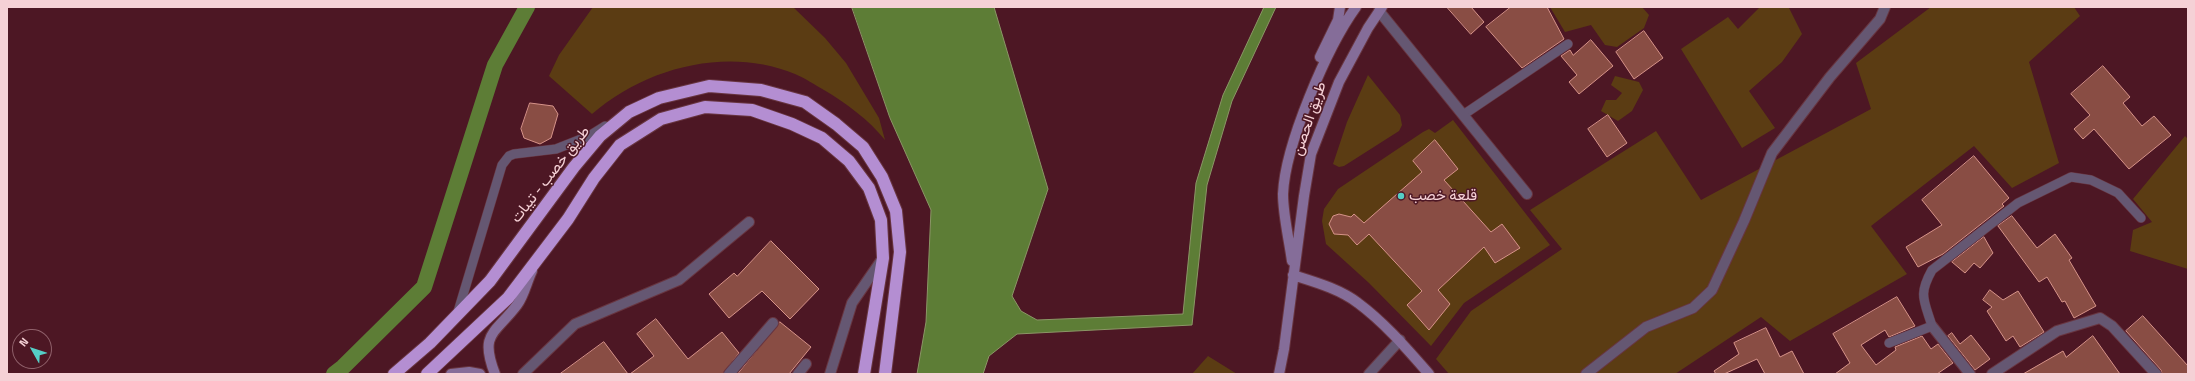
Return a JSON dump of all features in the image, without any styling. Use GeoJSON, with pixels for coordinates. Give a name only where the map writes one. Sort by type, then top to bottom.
{"type":"FeatureCollection","features":[{"type":"Feature","properties":{"kind":"highway","name":"طريق خصب - تيبات"},"geometry":{"type":"LineString","coordinates":[[394,374],[430,343],[490,281],[574,167],[596,141],[629,112],[659,98],[709,86],[761,90],[805,102],[836,124],[863,147],[882,177],[896,211],[900,252],[885,374]]}},
{"type":"Feature","properties":{"kind":"highway"},"geometry":{"type":"LineString","coordinates":[[427,374],[508,298],[568,219],[594,178],[620,145],[661,119],[705,107],[752,110],[792,124],[822,138],[849,161],[869,188],[881,220],[883,258],[864,374]]}},
{"type":"Feature","properties":{"kind":"street"},"geometry":{"type":"LineString","coordinates":[[1291,150],[1317,64],[1338,20],[1340,7]]}},
{"type":"Feature","properties":{"kind":"street","name":"طريق الحصن"},"geometry":{"type":"LineString","coordinates":[[1294,275],[1283,194],[1291,150],[1321,70],[1356,7]]}},
{"type":"Feature","properties":{"kind":"street"},"geometry":{"type":"LineString","coordinates":[[1586,374],[1646,327],[1693,308],[1712,290],[1744,220],[1772,153],[1830,78],[1880,19],[1885,7]]}},
{"type":"Feature","properties":{"kind":"street"},"geometry":{"type":"LineString","coordinates":[[1378,8],[1527,194]]}},
{"type":"Feature","properties":{"kind":"street","name":"طريق الحصن"},"geometry":{"type":"LineString","coordinates":[[1278,374],[1284,349],[1311,154],[1339,82],[1378,8]]}},
{"type":"Feature","properties":{"kind":"street"},"geometry":{"type":"LineString","coordinates":[[523,374],[575,324],[679,280],[749,222]]}},
{"type":"Feature","properties":{"kind":"street"},"geometry":{"type":"LineString","coordinates":[[830,374],[852,303],[883,258]]}},
{"type":"Feature","properties":{"kind":"street"},"geometry":{"type":"LineString","coordinates":[[495,374],[488,356],[488,344],[492,332],[518,304],[537,260]]}},
{"type":"Feature","properties":{"kind":"street"},"geometry":{"type":"LineString","coordinates":[[1294,275],[1332,289],[1357,302],[1400,340],[1430,374]]}},
{"type":"Feature","properties":{"kind":"street"},"geometry":{"type":"LineString","coordinates":[[1992,374],[2057,331],[2100,318],[2112,326],[2156,374]]}},
{"type":"Feature","properties":{"kind":"street"},"geometry":{"type":"LineString","coordinates":[[729,374],[773,323]]}},
{"type":"Feature","properties":{"kind":"street"},"geometry":{"type":"LineString","coordinates":[[1932,326],[1970,374]]}},
{"type":"Feature","properties":{"kind":"street"},"geometry":{"type":"LineString","coordinates":[[1369,374],[1400,340]]}},
{"type":"Feature","properties":{"kind":"street"},"geometry":{"type":"LineString","coordinates":[[798,374],[806,364]]}},
{"type":"Feature","properties":{"kind":"street"},"geometry":{"type":"LineString","coordinates":[[451,374],[469,372],[480,374]]}},
{"type":"Feature","properties":{"kind":"lane"},"geometry":{"type":"LineString","coordinates":[[1463,115],[1568,44]]}},
{"type":"Feature","properties":{"kind":"lane"},"geometry":{"type":"LineString","coordinates":[[456,316],[496,178],[502,165],[509,156],[514,154],[556,149],[588,136],[629,112]]}},
{"type":"Feature","properties":{"kind":"lane"},"geometry":{"type":"LineString","coordinates":[[1889,343],[1932,326],[1924,301],[1923,285],[1932,270],[2018,203],[2053,185],[2071,177],[2091,180],[2118,193],[2141,218]]}},
{"type":"Feature","properties":{"kind":"shaded area"},"geometry":{"type":"Polygon","coordinates":[[[593,7],[793,7],[825,38],[846,63],[879,118],[885,140],[857,112],[806,80],[795,74],[769,66],[743,62],[716,62],[689,66],[662,73],[637,84],[613,98],[592,114],[549,76],[559,55],[593,7]]]}},
{"type":"Feature","properties":{"kind":"shaded area"},"geometry":{"type":"Polygon","coordinates":[[[852,7],[994,7],[1048,189],[1012,296],[1021,311],[1037,320],[1183,314],[1196,183],[1223,95],[1264,7],[1276,7],[1232,101],[1207,185],[1192,325],[1017,334],[989,356],[983,374],[917,374],[926,322],[931,210],[890,118],[852,7]]]}},
{"type":"Feature","properties":{"kind":"shaded area"},"geometry":{"type":"Polygon","coordinates":[[[1550,7],[1642,7],[1649,15],[1644,28],[1617,47],[1605,45],[1591,25],[1565,32],[1550,7]]]}},
{"type":"Feature","properties":{"kind":"shaded area"},"geometry":{"type":"Polygon","coordinates":[[[1760,7],[1789,8],[1802,34],[1782,62],[1749,91],[1775,128],[1742,148],[1681,49],[1728,17],[1738,29],[1760,7]]]}},
{"type":"Feature","properties":{"kind":"shaded area"},"geometry":{"type":"Polygon","coordinates":[[[1931,7],[2074,7],[2080,16],[2029,62],[2059,163],[2012,188],[1974,146],[1871,226],[1907,274],[1790,341],[1761,317],[1675,374],[1449,374],[1436,359],[1471,311],[1562,249],[1530,210],[1656,131],[1701,200],[1871,109],[1856,63],[1931,7]]]}},
{"type":"Feature","properties":{"kind":"shaded area"},"geometry":{"type":"Polygon","coordinates":[[[1368,75],[1400,115],[1402,125],[1399,131],[1344,166],[1339,167],[1333,164],[1347,122],[1368,75]]]}},
{"type":"Feature","properties":{"kind":"shaded area"},"geometry":{"type":"Polygon","coordinates":[[[1615,76],[1639,82],[1643,90],[1632,111],[1618,121],[1601,111],[1606,100],[1616,100],[1622,93],[1611,85],[1615,76]]]}},
{"type":"Feature","properties":{"kind":"shaded area"},"geometry":{"type":"Polygon","coordinates":[[[1453,120],[1550,245],[1464,303],[1431,346],[1369,283],[1326,244],[1322,221],[1324,209],[1338,189],[1423,132],[1429,129],[1435,133],[1453,120]]]}},
{"type":"Feature","properties":{"kind":"shaded area"},"geometry":{"type":"Polygon","coordinates":[[[2185,136],[2188,139],[2188,269],[2130,251],[2133,230],[2152,222],[2133,199],[2185,136]]]}},
{"type":"Feature","properties":{"kind":"shaded area"},"geometry":{"type":"Polygon","coordinates":[[[1208,356],[1237,374],[1192,374],[1208,356]]]}},
{"type":"Feature","properties":{"kind":"building"},"geometry":{"type":"Polygon","coordinates":[[[1447,7],[1471,7],[1484,22],[1471,34],[1447,7]]]}},
{"type":"Feature","properties":{"kind":"building"},"geometry":{"type":"Polygon","coordinates":[[[1511,7],[1547,7],[1564,39],[1522,68],[1486,27],[1511,7]]]}},
{"type":"Feature","properties":{"kind":"building"},"geometry":{"type":"Polygon","coordinates":[[[1644,31],[1663,58],[1634,79],[1616,52],[1644,31]]]}},
{"type":"Feature","properties":{"kind":"building"},"geometry":{"type":"Polygon","coordinates":[[[1591,40],[1613,66],[1579,94],[1569,82],[1577,75],[1561,56],[1570,50],[1573,55],[1591,40]]]}},
{"type":"Feature","properties":{"kind":"building"},"geometry":{"type":"Polygon","coordinates":[[[2103,66],[2130,97],[2123,103],[2142,126],[2154,116],[2171,135],[2129,169],[2094,129],[2083,139],[2074,129],[2090,115],[2071,94],[2103,66]]]}},
{"type":"Feature","properties":{"kind":"building"},"geometry":{"type":"Polygon","coordinates":[[[530,103],[553,106],[558,114],[551,138],[540,144],[524,138],[521,129],[530,103]]]}},
{"type":"Feature","properties":{"kind":"building"},"geometry":{"type":"Polygon","coordinates":[[[1608,115],[1627,143],[1607,157],[1588,129],[1608,115]]]}},
{"type":"Feature","properties":{"kind":"building"},"geometry":{"type":"Polygon","coordinates":[[[1435,140],[1458,169],[1444,180],[1491,232],[1502,224],[1520,248],[1495,263],[1484,247],[1438,290],[1450,304],[1429,330],[1407,305],[1422,291],[1369,234],[1357,245],[1348,235],[1334,234],[1329,224],[1333,216],[1339,214],[1351,217],[1354,214],[1364,223],[1422,172],[1413,161],[1435,140]]]}},
{"type":"Feature","properties":{"kind":"building"},"geometry":{"type":"Polygon","coordinates":[[[1974,156],[2009,198],[2002,204],[2004,206],[1943,254],[1918,267],[1906,247],[1942,225],[1922,200],[1974,156]]]}},
{"type":"Feature","properties":{"kind":"building"},"geometry":{"type":"Polygon","coordinates":[[[2012,216],[2037,248],[2055,234],[2072,258],[2069,260],[2096,306],[2074,318],[2065,301],[2062,302],[2047,277],[2039,282],[1998,226],[2012,216]]]}},
{"type":"Feature","properties":{"kind":"building"},"geometry":{"type":"Polygon","coordinates":[[[1984,237],[1993,253],[1980,268],[1974,263],[1965,273],[1952,262],[1984,237]]]}},
{"type":"Feature","properties":{"kind":"building"},"geometry":{"type":"Polygon","coordinates":[[[771,241],[819,289],[790,319],[762,291],[729,318],[709,294],[734,273],[737,276],[771,241]]]}},
{"type":"Feature","properties":{"kind":"building"},"geometry":{"type":"Polygon","coordinates":[[[1990,290],[2003,300],[2018,291],[2044,332],[2020,347],[2013,336],[2006,341],[1987,311],[1992,307],[1983,300],[1990,290]]]}},
{"type":"Feature","properties":{"kind":"building"},"geometry":{"type":"Polygon","coordinates":[[[1897,297],[1915,326],[1889,337],[1885,330],[1861,345],[1876,365],[1896,350],[1895,347],[1922,336],[1931,349],[1938,344],[1953,363],[1937,374],[1835,374],[1850,363],[1833,334],[1897,297]]]}},
{"type":"Feature","properties":{"kind":"building"},"geometry":{"type":"Polygon","coordinates":[[[2143,316],[2188,366],[2188,374],[2162,374],[2161,370],[2126,331],[2143,316]]]}},
{"type":"Feature","properties":{"kind":"building"},"geometry":{"type":"Polygon","coordinates":[[[656,319],[688,359],[722,332],[739,353],[723,374],[630,374],[654,356],[637,334],[656,319]]]}},
{"type":"Feature","properties":{"kind":"building"},"geometry":{"type":"Polygon","coordinates":[[[780,322],[811,347],[789,374],[738,374],[780,322]]]}},
{"type":"Feature","properties":{"kind":"building"},"geometry":{"type":"Polygon","coordinates":[[[1766,328],[1780,357],[1792,351],[1804,374],[1765,374],[1757,359],[1724,374],[1716,374],[1714,371],[1739,354],[1734,343],[1766,328]]]}},
{"type":"Feature","properties":{"kind":"building"},"geometry":{"type":"Polygon","coordinates":[[[1952,333],[1960,344],[1971,335],[1990,359],[1975,370],[1948,336],[1952,333]]]}},
{"type":"Feature","properties":{"kind":"building"},"geometry":{"type":"Polygon","coordinates":[[[2093,336],[2120,374],[2023,374],[2063,351],[2066,357],[2093,336]]]}},
{"type":"Feature","properties":{"kind":"building"},"geometry":{"type":"Polygon","coordinates":[[[604,342],[628,374],[560,374],[604,342]]]}},
{"type":"Feature","properties":{"kind":"waterway"},"geometry":{"type":"LineString","coordinates":[[334,374],[343,367],[424,287],[495,65],[527,7]]}},
{"type":"Feature","properties":{"kind":"place","name":"قلعة خصب"},"geometry":{"type":"Point","coordinates":[1401,196]}}]}
